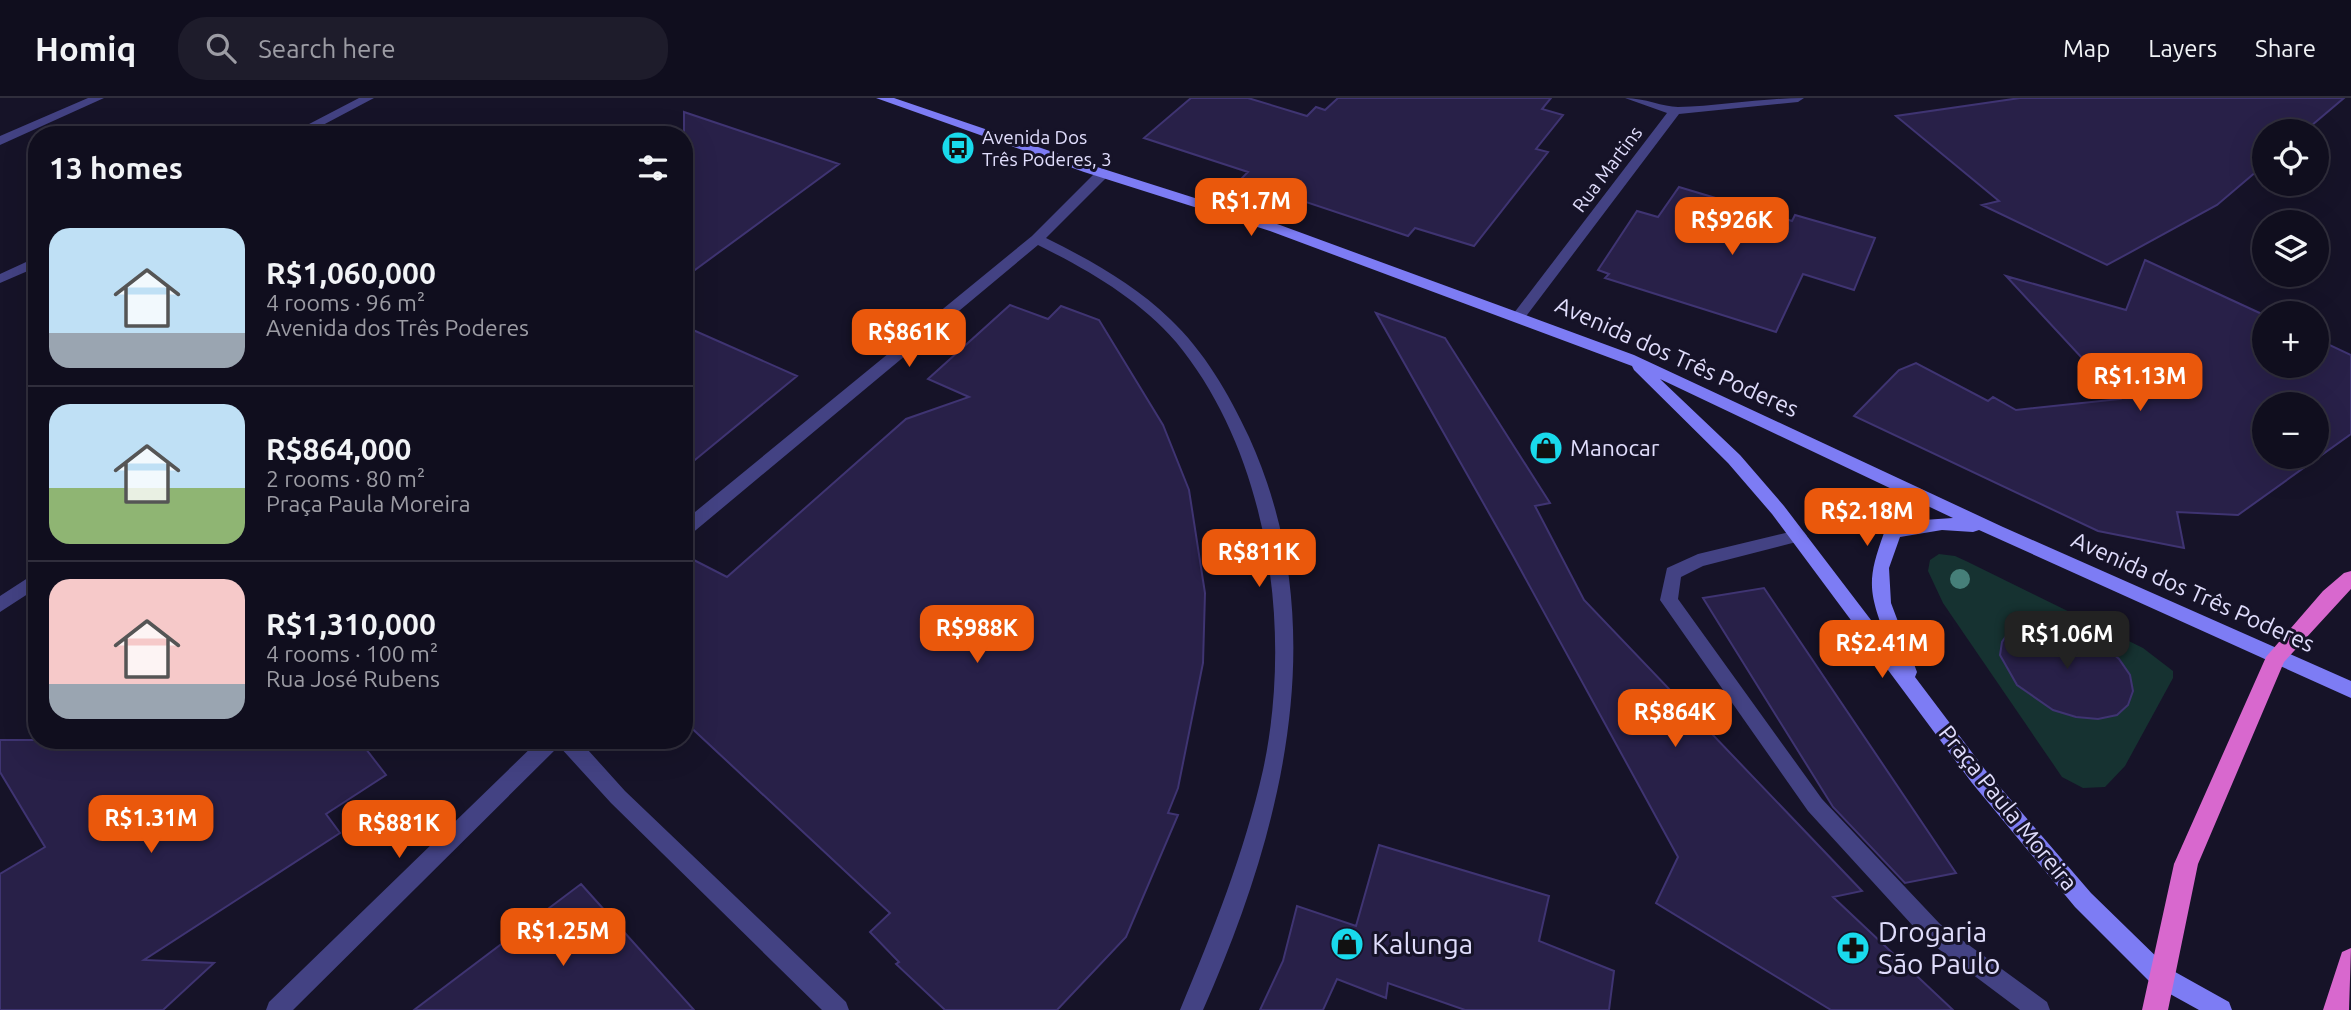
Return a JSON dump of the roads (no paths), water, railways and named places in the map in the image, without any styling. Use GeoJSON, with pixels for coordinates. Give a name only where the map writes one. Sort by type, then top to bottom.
{"type":"FeatureCollection","features":[{"type":"Feature","properties":{"kind":"highway"},"geometry":{"type":"LineString","coordinates":[[2155,1010],[2160,976],[2186,864],[2276,657],[2330,596],[2351,578]]}},
{"type":"Feature","properties":{"kind":"highway"},"geometry":{"type":"LineString","coordinates":[[2336,1010],[2351,960]]}},
{"type":"Feature","properties":{"kind":"main road","name":"Avenida dos Três Poderes"},"geometry":{"type":"LineString","coordinates":[[882,98],[1275,228],[1629,358],[1997,531],[2351,690]]}},
{"type":"Feature","properties":{"kind":"main road","name":"Praça Paula Moreira"},"geometry":{"type":"LineString","coordinates":[[1629,358],[1734,459],[1798,536],[1979,777],[2074,890],[2160,976],[2221,1010]]}},
{"type":"Feature","properties":{"kind":"main road"},"geometry":{"type":"LineString","coordinates":[[1915,691],[1882,603],[1880,568],[1893,533],[1926,523],[1953,522],[1997,531]]}},
{"type":"Feature","properties":{"kind":"street"},"geometry":{"type":"LineString","coordinates":[[34,126],[98,98]]}},
{"type":"Feature","properties":{"kind":"street"},"geometry":{"type":"LineString","coordinates":[[312,126],[368,98]]}},
{"type":"Feature","properties":{"kind":"street"},"geometry":{"type":"LineString","coordinates":[[1631,98],[1675,111],[1798,98]]}},
{"type":"Feature","properties":{"kind":"street","name":"Rua Martins"},"geometry":{"type":"LineString","coordinates":[[1519,316],[1675,111]]}},
{"type":"Feature","properties":{"kind":"street"},"geometry":{"type":"LineString","coordinates":[[0,141],[28,129]]}},
{"type":"Feature","properties":{"kind":"street"},"geometry":{"type":"LineString","coordinates":[[693,524],[1037,239],[1103,173]]}},
{"type":"Feature","properties":{"kind":"street"},"geometry":{"type":"LineString","coordinates":[[1037,239],[1089,265],[1141,301],[1180,338],[1221,396],[1269,518],[1280,600],[1284,685],[1276,754],[1252,852],[1215,960],[1191,1010]]}},
{"type":"Feature","properties":{"kind":"street"},"geometry":{"type":"LineString","coordinates":[[0,279],[28,265]]}},
{"type":"Feature","properties":{"kind":"street"},"geometry":{"type":"LineString","coordinates":[[1798,536],[1698,561],[1673,573],[1669,600],[1815,805],[1932,931],[2039,1010]]}},
{"type":"Feature","properties":{"kind":"street"},"geometry":{"type":"LineString","coordinates":[[0,605],[28,585]]}},
{"type":"Feature","properties":{"kind":"street"},"geometry":{"type":"LineString","coordinates":[[277,1010],[543,749]]}},
{"type":"Feature","properties":{"kind":"street"},"geometry":{"type":"LineString","coordinates":[[574,749],[618,797],[838,1010]]}},
{"type":"Feature","properties":{"kind":"place","name":"Avenida Dos Três Poderes, 3"},"geometry":{"type":"Point","coordinates":[958,148]}},
{"type":"Feature","properties":{"kind":"place","name":"Manocar"},"geometry":{"type":"Point","coordinates":[1546,448]}},
{"type":"Feature","properties":{"kind":"place","name":"Kalunga"},"geometry":{"type":"Point","coordinates":[1347,944]}},
{"type":"Feature","properties":{"kind":"place","name":"Drogaria São Paulo"},"geometry":{"type":"Point","coordinates":[1853,948]}}]}
